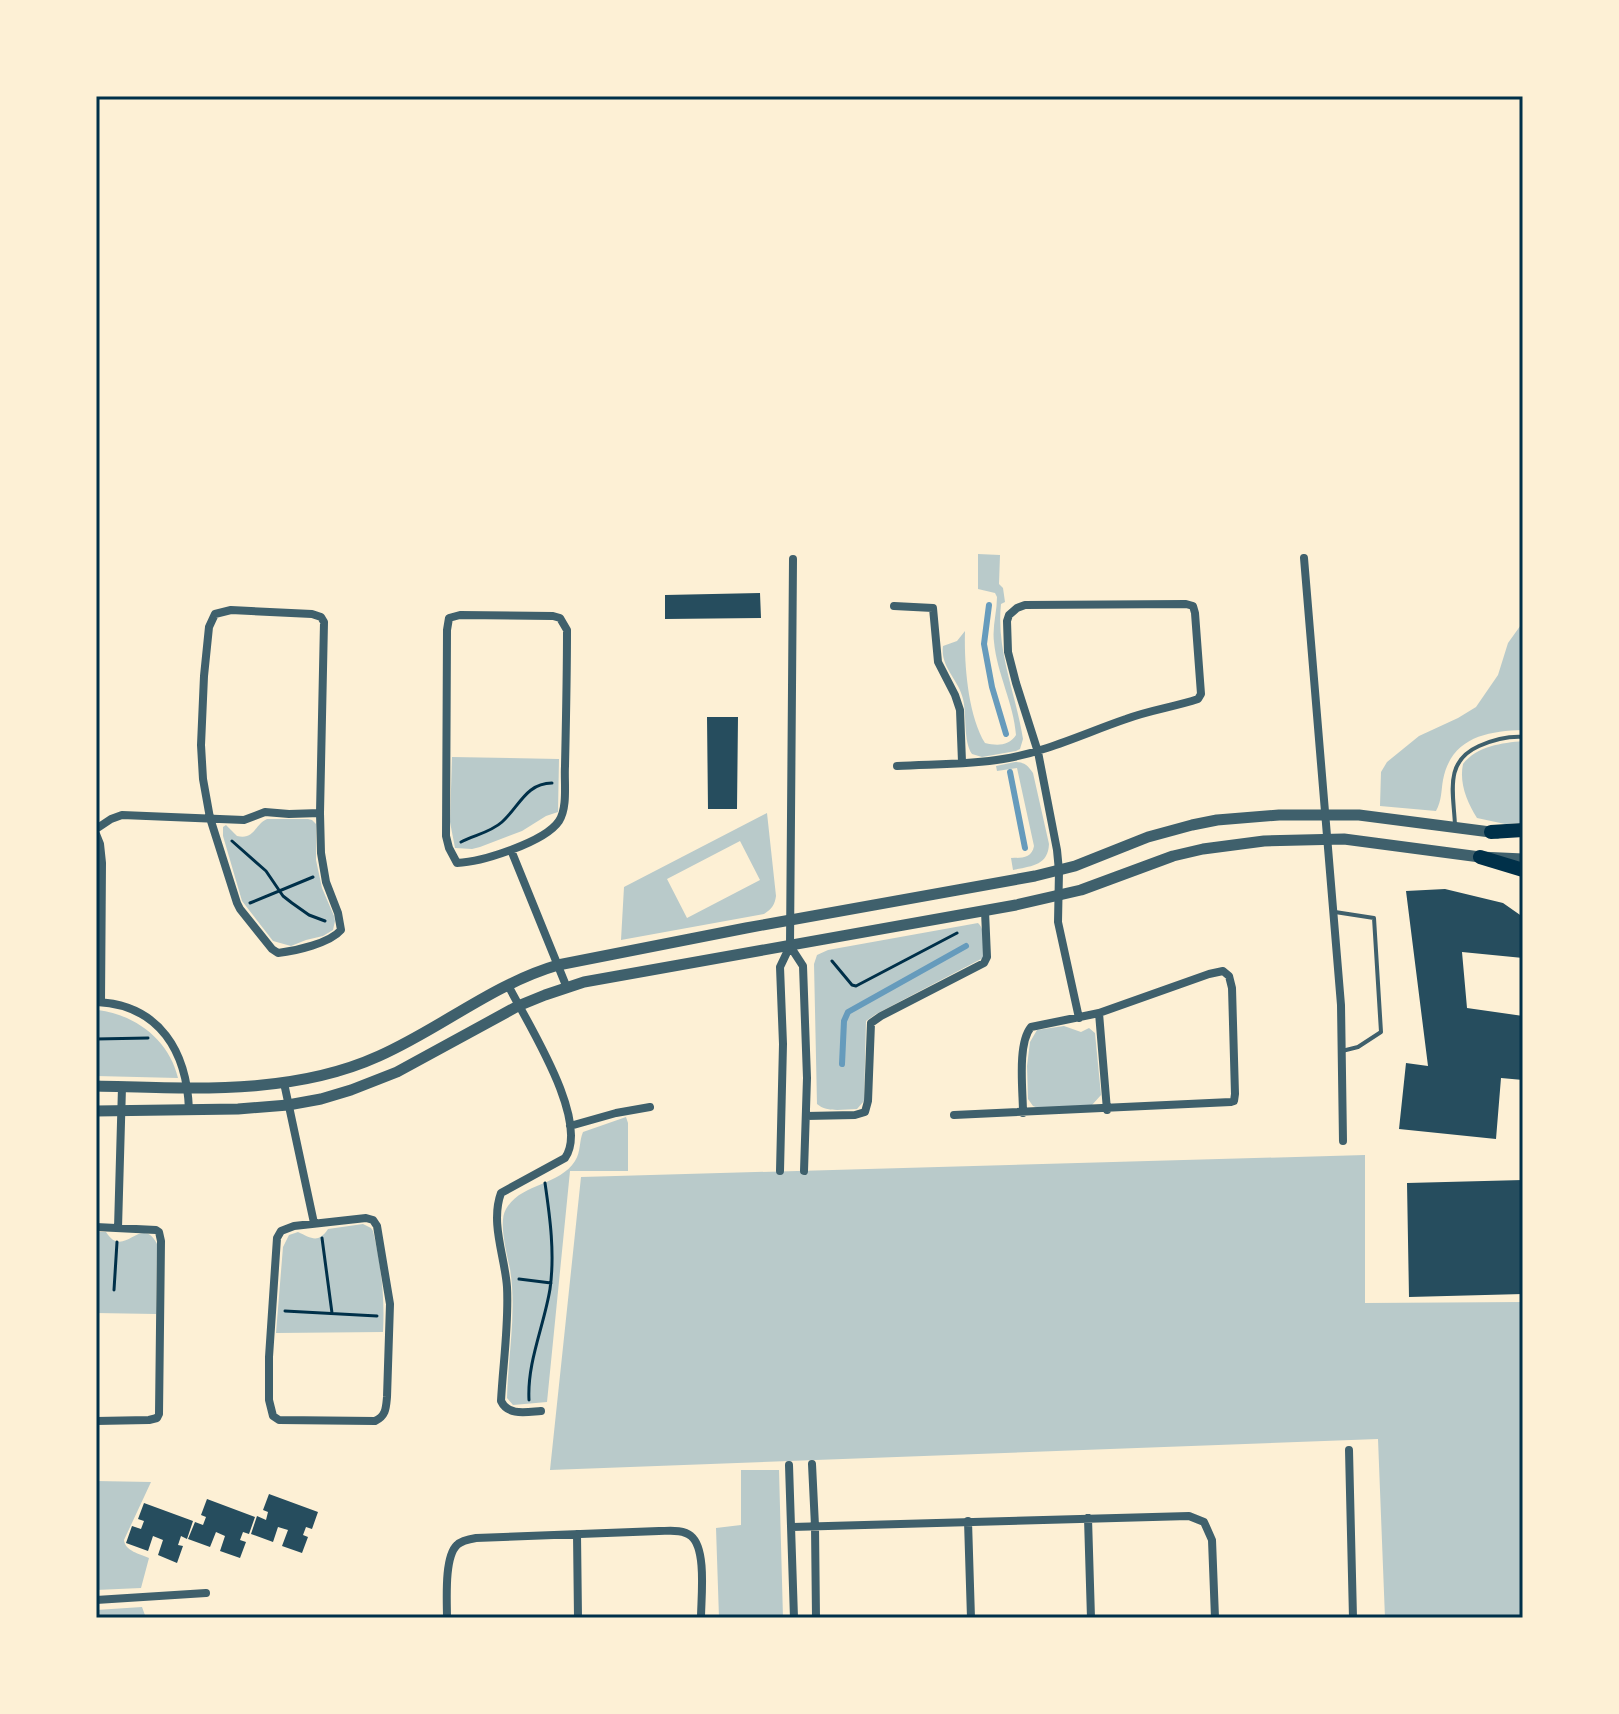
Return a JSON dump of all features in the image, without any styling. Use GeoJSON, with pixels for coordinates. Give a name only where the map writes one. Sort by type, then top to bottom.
{"type":"FeatureCollection","features":[{"type":"Feature","properties":{"kind":"main road"},"geometry":{"type":"LineString","coordinates":[[1491,832],[1523,832]]}},
{"type":"Feature","properties":{"kind":"main road"},"geometry":{"type":"LineString","coordinates":[[1480,857],[1523,870]]}},
{"type":"Feature","properties":{"kind":"street"},"geometry":{"type":"LineString","coordinates":[[1304,558],[1341,1005],[1343,1141]]}},
{"type":"Feature","properties":{"kind":"street"},"geometry":{"type":"LineString","coordinates":[[780,1171],[783,1044],[780,967],[790,946],[793,559]]}},
{"type":"Feature","properties":{"kind":"street"},"geometry":{"type":"LineString","coordinates":[[897,766],[1000,760],[1038,752],[1131,717],[1200,698],[1193,606],[1025,605],[1009,615],[1007,621],[1008,652],[1038,752],[1059,856],[1058,922],[1079,1018]]}},
{"type":"Feature","properties":{"kind":"street"},"geometry":{"type":"LineString","coordinates":[[894,606],[933,608],[938,662],[960,710],[962,762]]}},
{"type":"Feature","properties":{"kind":"street"},"geometry":{"type":"LineString","coordinates":[[231,610],[312,614],[323,619],[320,813],[324,871],[341,926],[333,938],[278,953],[239,908],[210,818],[201,761],[204,676],[209,627],[215,614],[231,610]]}},
{"type":"Feature","properties":{"kind":"street"},"geometry":{"type":"LineString","coordinates":[[460,615],[553,616],[565,624],[564,784],[563,810],[559,820],[544,834],[511,850],[457,863],[446,836],[449,618],[460,615]]}},
{"type":"Feature","properties":{"kind":"street"},"geometry":{"type":"LineString","coordinates":[[189,1110],[188,1088],[181,1060],[167,1037],[143,1015],[115,1004],[98,1002],[102,863],[96,832],[111,819],[122,815],[244,820],[265,812],[320,813]]}},
{"type":"Feature","properties":{"kind":"street"},"geometry":{"type":"LineString","coordinates":[[96,1086],[188,1088],[284,1083],[314,1078],[375,1058],[508,985],[558,965],[1059,871],[1148,837],[1192,825],[1259,816],[1325,814],[1359,815],[1491,832]]}},
{"type":"Feature","properties":{"kind":"street"},"geometry":{"type":"LineString","coordinates":[[96,1111],[251,1109],[288,1105],[351,1090],[397,1072],[518,1006],[567,988],[615,975],[1058,896],[1096,886],[1163,859],[1203,849],[1254,842],[1328,839],[1523,859]]}},
{"type":"Feature","properties":{"kind":"street"},"geometry":{"type":"LineString","coordinates":[[511,850],[567,988]]}},
{"type":"Feature","properties":{"kind":"street"},"geometry":{"type":"LineString","coordinates":[[806,1116],[865,1112],[868,1107],[871,1023],[984,963],[987,957],[985,911]]}},
{"type":"Feature","properties":{"kind":"street"},"geometry":{"type":"LineString","coordinates":[[790,946],[803,966],[806,1041],[804,1171]]}},
{"type":"Feature","properties":{"kind":"street"},"geometry":{"type":"LineString","coordinates":[[954,1115],[1023,1113],[1107,1110],[1234,1101],[1230,979],[1227,973],[1209,974],[1099,1013],[1035,1026],[1027,1033],[1022,1070],[1023,1113]]}},
{"type":"Feature","properties":{"kind":"street"},"geometry":{"type":"LineString","coordinates":[[508,985],[560,1086],[570,1126],[568,1152],[560,1162],[501,1193],[497,1214],[506,1277],[507,1313],[502,1403],[510,1411],[541,1411]]}},
{"type":"Feature","properties":{"kind":"street"},"geometry":{"type":"LineString","coordinates":[[1099,1013],[1107,1110]]}},
{"type":"Feature","properties":{"kind":"street"},"geometry":{"type":"LineString","coordinates":[[284,1083],[317,1222]]}},
{"type":"Feature","properties":{"kind":"street"},"geometry":{"type":"LineString","coordinates":[[118,1228],[122,1087]]}},
{"type":"Feature","properties":{"kind":"street"},"geometry":{"type":"LineString","coordinates":[[570,1126],[650,1107]]}},
{"type":"Feature","properties":{"kind":"street"},"geometry":{"type":"LineString","coordinates":[[366,1218],[375,1223],[389,1291],[389,1316],[386,1408],[382,1418],[375,1421],[279,1420],[270,1410],[269,1357],[277,1238],[288,1227],[317,1222],[366,1218]]}},
{"type":"Feature","properties":{"kind":"street"},"geometry":{"type":"LineString","coordinates":[[96,1227],[156,1230],[161,1236],[160,1410],[153,1420],[96,1421]]}},
{"type":"Feature","properties":{"kind":"street"},"geometry":{"type":"LineString","coordinates":[[1349,1450],[1353,1618]]}},
{"type":"Feature","properties":{"kind":"street"},"geometry":{"type":"LineString","coordinates":[[812,1464],[816,1618]]}},
{"type":"Feature","properties":{"kind":"street"},"geometry":{"type":"LineString","coordinates":[[789,1465],[794,1618]]}},
{"type":"Feature","properties":{"kind":"street"},"geometry":{"type":"LineString","coordinates":[[792,1527],[1189,1516],[1204,1522],[1212,1540],[1215,1618]]}},
{"type":"Feature","properties":{"kind":"street"},"geometry":{"type":"LineString","coordinates":[[1088,1518],[1091,1618]]}},
{"type":"Feature","properties":{"kind":"street"},"geometry":{"type":"LineString","coordinates":[[968,1521],[971,1618]]}},
{"type":"Feature","properties":{"kind":"street"},"geometry":{"type":"LineString","coordinates":[[447,1618],[448,1569],[456,1545],[476,1538],[659,1531],[688,1533],[699,1548],[701,1618]]}},
{"type":"Feature","properties":{"kind":"street"},"geometry":{"type":"LineString","coordinates":[[577,1534],[578,1618]]}},
{"type":"Feature","properties":{"kind":"street"},"geometry":{"type":"LineString","coordinates":[[96,1600],[206,1593]]}},
{"type":"Feature","properties":{"kind":"lane"},"geometry":{"type":"LineString","coordinates":[[1455,828],[1453,782],[1460,759],[1487,743],[1512,736],[1523,737]]}},
{"type":"Feature","properties":{"kind":"lane"},"geometry":{"type":"LineString","coordinates":[[1334,911],[1374,918],[1381,1032],[1358,1047],[1342,1051]]}},
{"type":"Feature","properties":{"kind":"path"},"geometry":{"type":"LineString","coordinates":[[449,848],[502,822],[522,797],[538,786],[564,784]]}},
{"type":"Feature","properties":{"kind":"path"},"geometry":{"type":"LineString","coordinates":[[210,818],[266,871],[292,903],[304,912],[341,926]]}},
{"type":"Feature","properties":{"kind":"path"},"geometry":{"type":"LineString","coordinates":[[239,908],[324,871]]}},
{"type":"Feature","properties":{"kind":"path"},"geometry":{"type":"LineString","coordinates":[[832,961],[856,986],[957,933]]}},
{"type":"Feature","properties":{"kind":"path"},"geometry":{"type":"LineString","coordinates":[[96,1039],[167,1037]]}},
{"type":"Feature","properties":{"kind":"path"},"geometry":{"type":"LineString","coordinates":[[530,1411],[529,1374],[551,1283],[550,1216],[543,1171]]}},
{"type":"Feature","properties":{"kind":"path"},"geometry":{"type":"LineString","coordinates":[[317,1222],[332,1313]]}},
{"type":"Feature","properties":{"kind":"path"},"geometry":{"type":"LineString","coordinates":[[114,1290],[118,1228]]}},
{"type":"Feature","properties":{"kind":"path"},"geometry":{"type":"LineString","coordinates":[[506,1277],[551,1283]]}},
{"type":"Feature","properties":{"kind":"path"},"geometry":{"type":"LineString","coordinates":[[272,1310],[389,1316]]}},
{"type":"Feature","properties":{"kind":"shaded area"},"geometry":{"type":"Polygon","coordinates":[[[978,554],[1000,555],[999,584],[1003,588],[1005,602],[1001,604],[1001,639],[1023,739],[1020,749],[1016,751],[982,757],[972,754],[969,749],[963,699],[943,654],[943,646],[957,641],[965,631],[968,689],[979,732],[985,743],[998,745],[1010,741],[1016,735],[1015,723],[994,642],[997,597],[995,593],[978,589],[978,554]]]}},
{"type":"Feature","properties":{"kind":"shaded area"},"geometry":{"type":"Polygon","coordinates":[[[1523,622],[1523,730],[1484,735],[1462,746],[1447,766],[1436,811],[1380,806],[1381,772],[1387,762],[1419,736],[1476,707],[1498,675],[1508,643],[1523,622]]]}},
{"type":"Feature","properties":{"kind":"shaded area"},"geometry":{"type":"Polygon","coordinates":[[[1523,741],[1523,823],[1505,824],[1477,818],[1465,792],[1463,764],[1483,749],[1523,741]]]}},
{"type":"Feature","properties":{"kind":"shaded area"},"geometry":{"type":"Polygon","coordinates":[[[452,757],[559,759],[558,812],[522,831],[480,847],[455,848],[450,822],[452,757]]]}},
{"type":"Feature","properties":{"kind":"shaded area"},"geometry":{"type":"Polygon","coordinates":[[[1015,762],[1026,765],[1033,773],[1049,844],[1042,861],[1013,870],[1011,858],[1029,855],[1034,846],[1017,768],[997,771],[996,766],[1015,762]]]}},
{"type":"Feature","properties":{"kind":"shaded area"},"geometry":{"type":"Polygon","coordinates":[[[767,813],[776,896],[773,906],[764,914],[621,940],[624,887],[767,813]],[[740,841],[667,879],[687,918],[760,880],[740,841]]]}},
{"type":"Feature","properties":{"kind":"shaded area"},"geometry":{"type":"Polygon","coordinates":[[[267,819],[308,819],[316,824],[316,860],[322,888],[335,921],[333,930],[323,936],[291,946],[273,941],[242,901],[223,827],[226,825],[237,836],[243,837],[267,819]]]}},
{"type":"Feature","properties":{"kind":"shaded area"},"geometry":{"type":"Polygon","coordinates":[[[978,923],[984,935],[983,958],[866,1021],[864,1101],[857,1109],[831,1110],[817,1104],[814,964],[817,955],[828,950],[978,923]]]}},
{"type":"Feature","properties":{"kind":"shaded area"},"geometry":{"type":"Polygon","coordinates":[[[98,1010],[125,1017],[149,1032],[167,1052],[178,1078],[96,1076],[98,1010]]]}},
{"type":"Feature","properties":{"kind":"shaded area"},"geometry":{"type":"Polygon","coordinates":[[[1064,1026],[1081,1032],[1089,1028],[1095,1033],[1101,1095],[1092,1105],[1038,1108],[1028,1099],[1030,1042],[1037,1030],[1064,1026]]]}},
{"type":"Feature","properties":{"kind":"shaded area"},"geometry":{"type":"Polygon","coordinates":[[[626,1117],[628,1171],[570,1171],[547,1402],[513,1405],[507,1398],[513,1301],[503,1230],[506,1209],[521,1194],[568,1169],[577,1158],[583,1132],[626,1117]]]}},
{"type":"Feature","properties":{"kind":"shaded area"},"geometry":{"type":"Polygon","coordinates":[[[1365,1155],[1365,1303],[1523,1302],[1523,1618],[1385,1618],[1378,1439],[550,1470],[581,1177],[1365,1155]]]}},
{"type":"Feature","properties":{"kind":"shaded area"},"geometry":{"type":"Polygon","coordinates":[[[363,1224],[373,1231],[378,1256],[383,1294],[383,1332],[276,1333],[283,1247],[289,1235],[298,1232],[318,1238],[328,1229],[363,1224]]]}},
{"type":"Feature","properties":{"kind":"shaded area"},"geometry":{"type":"Polygon","coordinates":[[[96,1232],[106,1232],[119,1242],[145,1233],[157,1244],[156,1314],[96,1313],[96,1232]]]}},
{"type":"Feature","properties":{"kind":"shaded area"},"geometry":{"type":"Polygon","coordinates":[[[741,1470],[779,1470],[783,1618],[719,1618],[716,1528],[741,1525],[741,1470]]]}},
{"type":"Feature","properties":{"kind":"shaded area"},"geometry":{"type":"Polygon","coordinates":[[[96,1481],[151,1482],[124,1540],[130,1549],[149,1558],[141,1588],[96,1590],[96,1481]]]}},
{"type":"Feature","properties":{"kind":"shaded area"},"geometry":{"type":"Polygon","coordinates":[[[142,1607],[146,1618],[96,1618],[96,1610],[142,1607]]]}},
{"type":"Feature","properties":{"kind":"building"},"geometry":{"type":"Polygon","coordinates":[[[760,593],[761,618],[665,619],[665,595],[760,593]]]}},
{"type":"Feature","properties":{"kind":"building"},"geometry":{"type":"Polygon","coordinates":[[[707,717],[738,717],[737,809],[708,809],[707,717]]]}},
{"type":"Feature","properties":{"kind":"building"},"geometry":{"type":"Polygon","coordinates":[[[1445,889],[1503,903],[1523,917],[1523,958],[1462,952],[1467,1008],[1523,1016],[1523,1080],[1501,1078],[1496,1139],[1399,1129],[1406,1063],[1428,1066],[1406,891],[1445,889]]]}},
{"type":"Feature","properties":{"kind":"building"},"geometry":{"type":"Polygon","coordinates":[[[1523,1180],[1523,1294],[1409,1297],[1407,1183],[1523,1180]]]}},
{"type":"Feature","properties":{"kind":"building"},"geometry":{"type":"Polygon","coordinates":[[[269,1494],[318,1512],[312,1529],[306,1527],[303,1535],[308,1537],[302,1553],[282,1546],[288,1530],[278,1527],[273,1542],[251,1534],[257,1516],[266,1520],[268,1512],[263,1510],[269,1494]]]}},
{"type":"Feature","properties":{"kind":"building"},"geometry":{"type":"Polygon","coordinates":[[[207,1499],[255,1517],[249,1534],[243,1532],[240,1540],[246,1542],[240,1558],[220,1551],[225,1536],[216,1532],[210,1547],[188,1539],[195,1522],[203,1525],[206,1517],[201,1515],[207,1499]]]}},
{"type":"Feature","properties":{"kind":"building"},"geometry":{"type":"Polygon","coordinates":[[[144,1503],[193,1521],[187,1539],[181,1536],[178,1545],[183,1546],[177,1563],[158,1555],[163,1540],[153,1536],[148,1551],[126,1543],[132,1526],[141,1529],[144,1521],[138,1519],[144,1503]]]}},
{"type":"Feature","properties":{"kind":"waterway"},"geometry":{"type":"LineString","coordinates":[[989,605],[984,644],[992,687],[1006,734]]}},
{"type":"Feature","properties":{"kind":"waterway"},"geometry":{"type":"LineString","coordinates":[[1010,772],[1025,848]]}},
{"type":"Feature","properties":{"kind":"waterway"},"geometry":{"type":"LineString","coordinates":[[842,1064],[844,1021],[848,1012],[966,946]]}}]}
